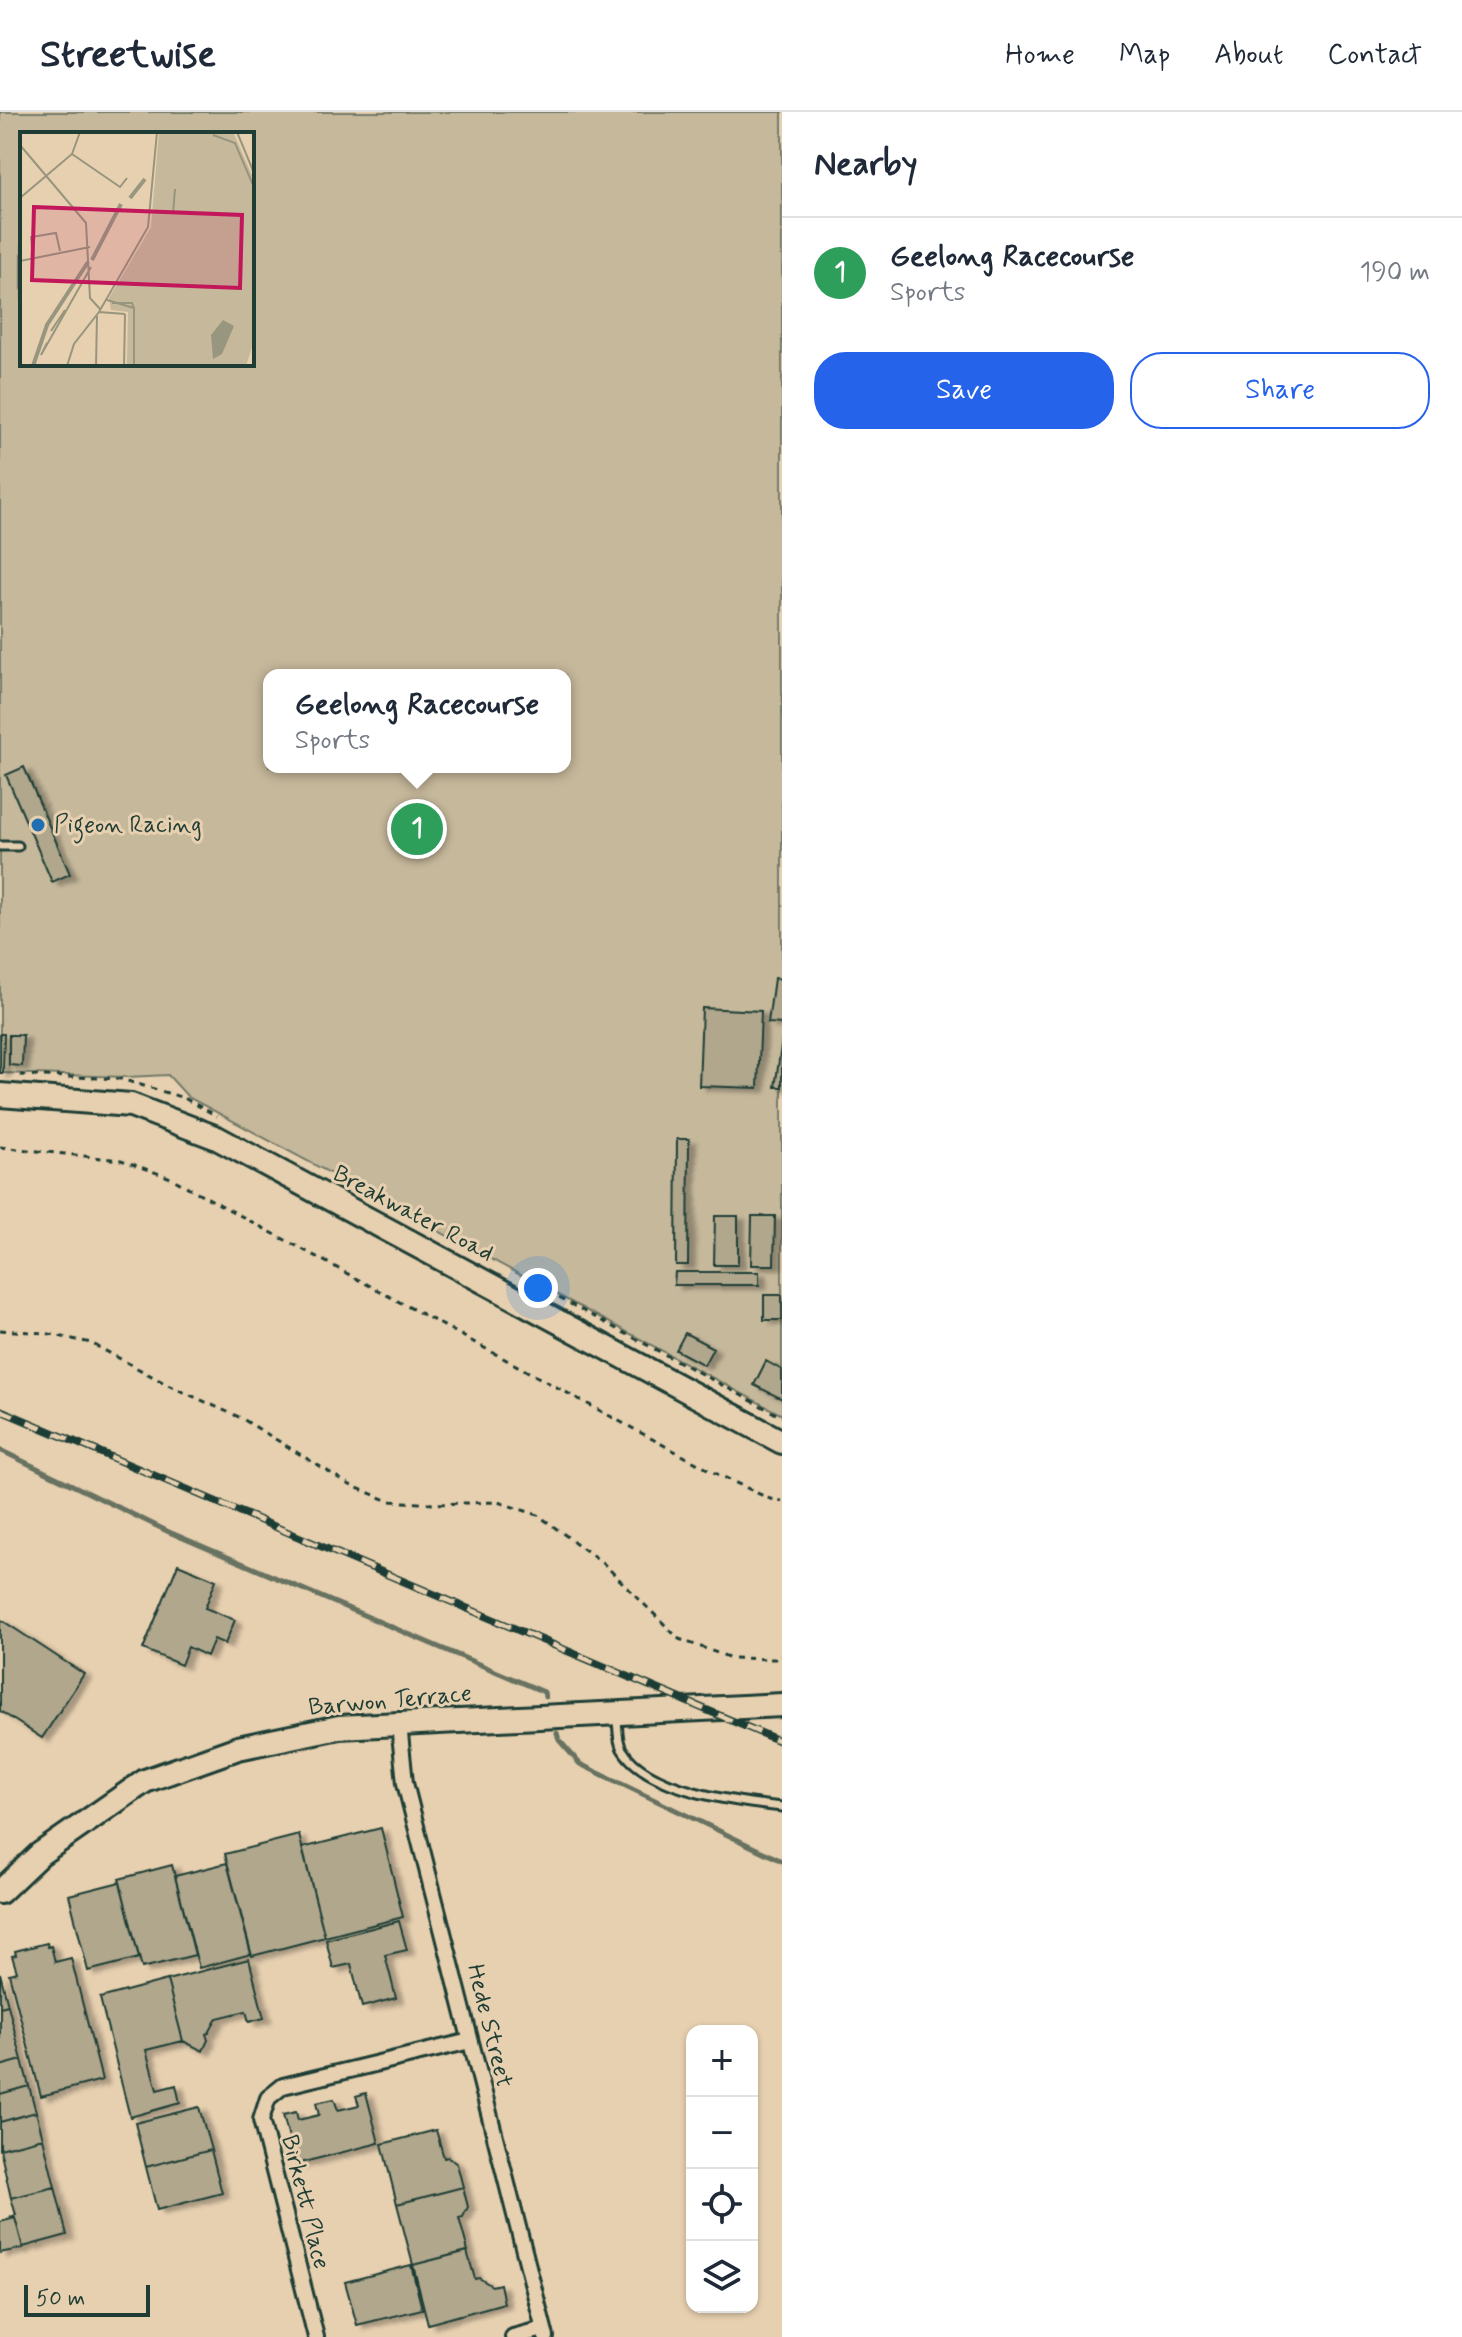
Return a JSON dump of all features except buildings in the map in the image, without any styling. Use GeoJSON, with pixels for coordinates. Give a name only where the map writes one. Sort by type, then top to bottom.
{"type":"FeatureCollection","features":[{"type":"Feature","properties":{"kind":"street","name":"Breakwater Road"},"geometry":{"type":"LineString","coordinates":[[0,1095],[131,1105],[217,1138],[782,1442]]}},
{"type":"Feature","properties":{"kind":"street","name":"Barwon Terrace"},"geometry":{"type":"LineString","coordinates":[[0,1892],[40,1854],[145,1781],[238,1748],[339,1727],[782,1705]]}},
{"type":"Feature","properties":{"kind":"street","name":"Hede Street"},"geometry":{"type":"LineString","coordinates":[[399,1724],[405,1783],[544,2333]]}},
{"type":"Feature","properties":{"kind":"street","name":"Birkett Place"},"geometry":{"type":"LineString","coordinates":[[316,2337],[261,2120],[268,2098],[283,2086],[470,2041]]}},
{"type":"Feature","properties":{"kind":"street"},"geometry":{"type":"LineString","coordinates":[[513,2337],[544,2333]]}},
{"type":"Feature","properties":{"kind":"lane"},"geometry":{"type":"LineString","coordinates":[[0,846],[18,846]]}},
{"type":"Feature","properties":{"kind":"lane"},"geometry":{"type":"LineString","coordinates":[[617,1712],[621,1747],[645,1770],[672,1783],[718,1798],[782,1807]]}},
{"type":"Feature","properties":{"kind":"path"},"geometry":{"type":"LineString","coordinates":[[0,1147],[121,1160],[171,1178],[715,1473],[770,1499],[782,1501]]}},
{"type":"Feature","properties":{"kind":"path"},"geometry":{"type":"LineString","coordinates":[[0,1330],[45,1333],[91,1343],[170,1386],[241,1418],[350,1485],[389,1501],[434,1504],[498,1502],[538,1515],[603,1563],[679,1639],[731,1658],[775,1659],[782,1655]]}},
{"type":"Feature","properties":{"kind":"shaded area"},"geometry":{"type":"Polygon","coordinates":[[[0,112],[782,112],[782,1415],[188,1097],[168,1075],[127,1077],[0,1073],[0,112]]]}},
{"type":"Feature","properties":{"kind":"waterway"},"geometry":{"type":"LineString","coordinates":[[0,1450],[169,1532],[544,1692],[545,1697]]}},
{"type":"Feature","properties":{"kind":"waterway"},"geometry":{"type":"LineString","coordinates":[[557,1733],[559,1740],[580,1764],[782,1861]]}},
{"type":"Feature","properties":{"kind":"railway"},"geometry":{"type":"LineString","coordinates":[[0,1410],[782,1742]]}},
{"type":"Feature","properties":{"kind":"place","name":"Pigeon Racing"},"geometry":{"type":"Point","coordinates":[38,825]}},
{"type":"Feature","properties":{"kind":"place","name":"Geelong Racecourse"},"geometry":{"type":"Point","coordinates":[417,829]}}]}
